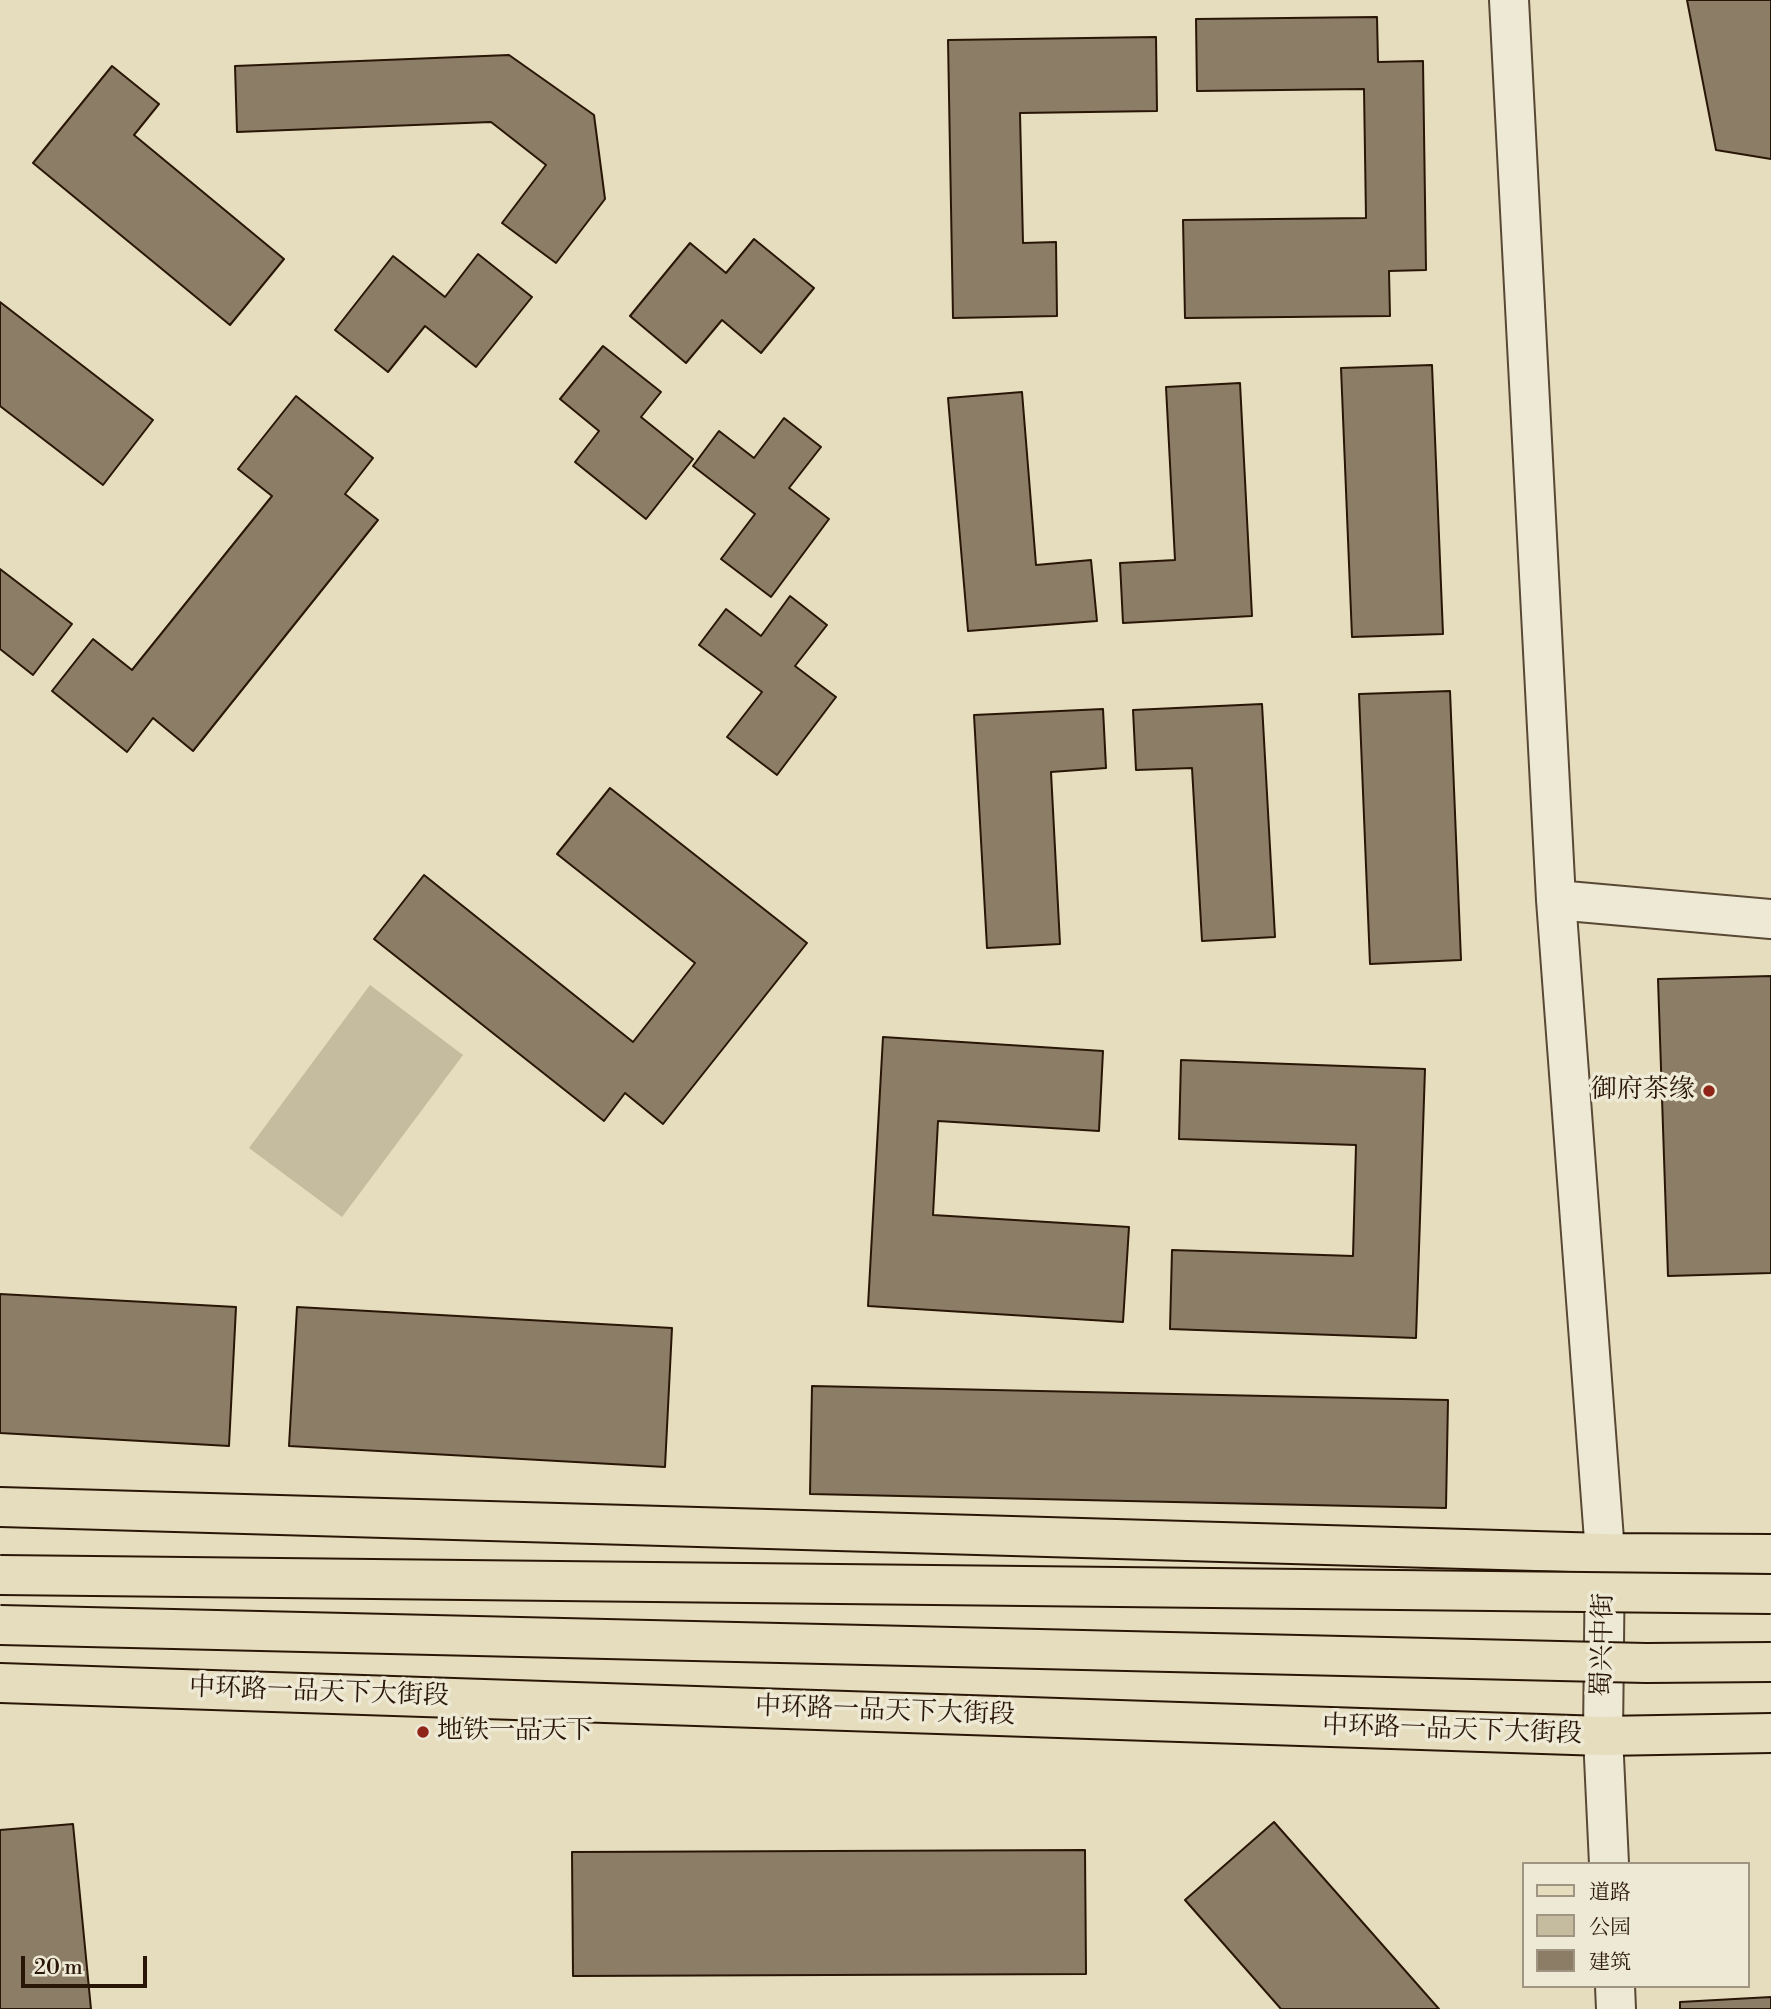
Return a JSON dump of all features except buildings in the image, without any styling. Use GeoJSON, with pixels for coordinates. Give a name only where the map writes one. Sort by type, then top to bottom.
{"type":"FeatureCollection","features":[{"type":"Feature","properties":{"kind":"main road"},"geometry":{"type":"LineString","coordinates":[[0,1507],[1605,1553],[1771,1553]]}},
{"type":"Feature","properties":{"kind":"main road"},"geometry":{"type":"LineString","coordinates":[[0,1575],[1771,1594]]}},
{"type":"Feature","properties":{"kind":"main road"},"geometry":{"type":"LineString","coordinates":[[0,1625],[1632,1663],[1771,1662]]}},
{"type":"Feature","properties":{"kind":"main road","name":"中环路一品天下大街段"},"geometry":{"type":"LineString","coordinates":[[0,1683],[1603,1736],[1771,1733]]}},
{"type":"Feature","properties":{"kind":"street","name":"蜀兴中街"},"geometry":{"type":"LineString","coordinates":[[1508,0],[1556,900],[1605,1553],[1603,1736],[1609,1862]]}},
{"type":"Feature","properties":{"kind":"street"},"geometry":{"type":"LineString","coordinates":[[1556,900],[1771,919]]}},
{"type":"Feature","properties":{"kind":"street"},"geometry":{"type":"LineString","coordinates":[[1615,1988],[1616,2009]]}},
{"type":"Feature","properties":{"kind":"green space"},"geometry":{"type":"Polygon","coordinates":[[[370,985],[463,1055],[342,1217],[249,1148],[370,985]]]}},
{"type":"Feature","properties":{"kind":"place","name":"御府茶缘"},"geometry":{"type":"Point","coordinates":[1709,1091]}},
{"type":"Feature","properties":{"kind":"place","name":"地铁一品天下"},"geometry":{"type":"Point","coordinates":[423,1732]}}]}
